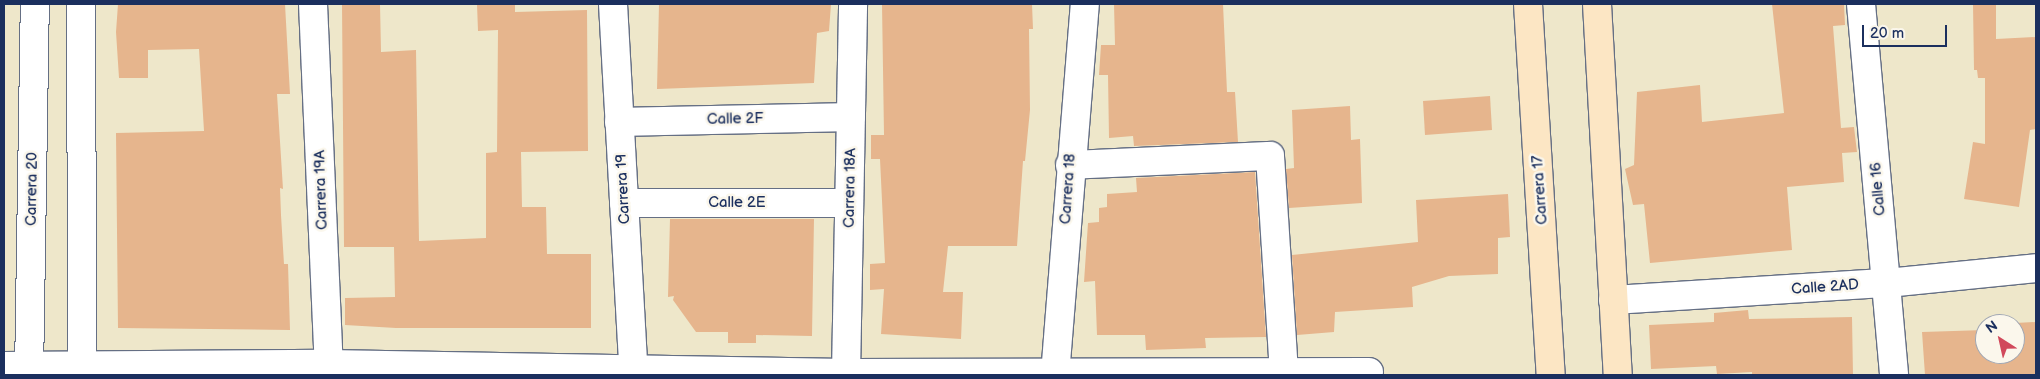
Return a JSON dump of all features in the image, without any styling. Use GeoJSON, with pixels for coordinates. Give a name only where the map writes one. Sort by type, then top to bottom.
{"type":"FeatureCollection","features":[{"type":"Feature","properties":{"kind":"street","name":"Carrera 20"},"geometry":{"type":"LineString","coordinates":[[20,369],[35,4]]}},
{"type":"Feature","properties":{"kind":"street"},"geometry":{"type":"LineString","coordinates":[[81,4],[82,370]]}},
{"type":"Feature","properties":{"kind":"street","name":"Carrera 19A"},"geometry":{"type":"LineString","coordinates":[[313,4],[328,370]]}},
{"type":"Feature","properties":{"kind":"street","name":"Carrera 19"},"geometry":{"type":"LineString","coordinates":[[613,4],[634,373]]}},
{"type":"Feature","properties":{"kind":"street","name":"Carrera 18A"},"geometry":{"type":"LineString","coordinates":[[846,373],[853,4]]}},
{"type":"Feature","properties":{"kind":"street","name":"Carrera 18"},"geometry":{"type":"LineString","coordinates":[[1055,373],[1070,165],[1085,4]]}},
{"type":"Feature","properties":{"kind":"street","name":"Carrera 17"},"geometry":{"type":"LineString","coordinates":[[1528,4],[1551,375]]}},
{"type":"Feature","properties":{"kind":"street"},"geometry":{"type":"LineString","coordinates":[[1597,4],[1618,375]]}},
{"type":"Feature","properties":{"kind":"street","name":"Calle 16"},"geometry":{"type":"LineString","coordinates":[[1861,4],[1888,283],[1894,375]]}},
{"type":"Feature","properties":{"kind":"street","name":"Calle 2F"},"geometry":{"type":"LineString","coordinates":[[619,122],[851,117]]}},
{"type":"Feature","properties":{"kind":"street"},"geometry":{"type":"LineString","coordinates":[[1070,165],[1270,156],[1284,371]]}},
{"type":"Feature","properties":{"kind":"street","name":"Calle 2E"},"geometry":{"type":"LineString","coordinates":[[624,203],[849,203]]}},
{"type":"Feature","properties":{"kind":"street","name":"Calle 2AD"},"geometry":{"type":"LineString","coordinates":[[1613,300],[1888,283],[2036,268]]}},
{"type":"Feature","properties":{"kind":"street"},"geometry":{"type":"LineString","coordinates":[[20,369],[634,373],[1369,372]]}},
{"type":"Feature","properties":{"kind":"building"},"geometry":{"type":"Polygon","coordinates":[[[118,4],[285,4],[290,94],[277,94],[283,189],[280,188],[281,215],[284,264],[288,264],[290,330],[118,328],[116,133],[204,131],[199,49],[148,50],[148,78],[119,78],[116,32],[118,4]]]}},
{"type":"Feature","properties":{"kind":"building"},"geometry":{"type":"Polygon","coordinates":[[[342,4],[380,4],[381,52],[416,50],[419,241],[486,238],[486,153],[497,152],[498,30],[478,31],[477,4],[515,4],[515,12],[587,10],[588,151],[521,152],[522,207],[546,207],[547,254],[591,254],[591,328],[396,328],[345,325],[345,298],[395,297],[394,247],[344,247],[342,4]]]}},
{"type":"Feature","properties":{"kind":"building"},"geometry":{"type":"Polygon","coordinates":[[[659,4],[831,4],[829,31],[817,33],[814,83],[657,89],[659,4]]]}},
{"type":"Feature","properties":{"kind":"building"},"geometry":{"type":"Polygon","coordinates":[[[882,4],[1032,4],[1033,29],[1029,29],[1030,110],[1025,161],[1023,161],[1017,246],[948,246],[943,292],[963,292],[961,339],[881,334],[884,289],[870,290],[870,264],[885,263],[880,159],[871,159],[871,135],[884,135],[882,4]]]}},
{"type":"Feature","properties":{"kind":"building"},"geometry":{"type":"Polygon","coordinates":[[[1114,4],[1223,4],[1227,92],[1235,92],[1238,142],[1134,146],[1133,136],[1109,138],[1108,75],[1099,75],[1101,45],[1115,45],[1114,4]]]}},
{"type":"Feature","properties":{"kind":"building"},"geometry":{"type":"Polygon","coordinates":[[[1772,4],[1844,4],[1845,25],[1833,26],[1841,128],[1854,127],[1857,152],[1842,153],[1844,182],[1787,187],[1792,250],[1650,263],[1644,204],[1633,205],[1625,169],[1634,165],[1637,92],[1700,85],[1702,122],[1784,113],[1772,4]]]}},
{"type":"Feature","properties":{"kind":"building"},"geometry":{"type":"Polygon","coordinates":[[[1973,4],[1996,4],[1996,39],[2036,37],[2036,129],[2030,130],[2019,207],[1964,199],[1973,142],[1985,144],[1985,78],[1978,78],[1977,70],[1974,70],[1973,4]]]}},
{"type":"Feature","properties":{"kind":"building"},"geometry":{"type":"Polygon","coordinates":[[[1490,96],[1492,130],[1425,135],[1423,101],[1490,96]]]}},
{"type":"Feature","properties":{"kind":"building"},"geometry":{"type":"Polygon","coordinates":[[[1350,106],[1351,140],[1360,139],[1362,203],[1289,208],[1286,169],[1294,168],[1292,110],[1350,106]]]}},
{"type":"Feature","properties":{"kind":"building"},"geometry":{"type":"Polygon","coordinates":[[[1255,172],[1266,337],[1205,338],[1206,348],[1146,350],[1145,335],[1097,335],[1095,281],[1084,282],[1088,223],[1099,222],[1099,208],[1107,207],[1107,194],[1137,192],[1136,178],[1255,172]]]}},
{"type":"Feature","properties":{"kind":"building"},"geometry":{"type":"Polygon","coordinates":[[[1508,194],[1510,237],[1498,238],[1498,274],[1449,276],[1412,287],[1413,307],[1335,312],[1334,332],[1297,335],[1292,255],[1418,242],[1416,200],[1508,194]]]}},
{"type":"Feature","properties":{"kind":"building"},"geometry":{"type":"Polygon","coordinates":[[[670,219],[814,219],[812,336],[756,335],[756,343],[728,343],[728,332],[696,332],[673,300],[674,296],[668,297],[670,219]]]}},
{"type":"Feature","properties":{"kind":"building"},"geometry":{"type":"Polygon","coordinates":[[[1748,310],[1749,319],[1852,317],[1853,375],[1752,375],[1752,372],[1717,374],[1716,366],[1651,369],[1649,325],[1714,322],[1714,313],[1748,310]]]}},
{"type":"Feature","properties":{"kind":"building"},"geometry":{"type":"Polygon","coordinates":[[[2036,322],[2036,375],[1925,375],[1922,332],[1975,330],[1975,364],[2025,364],[2025,323],[2036,322]]]}}]}
